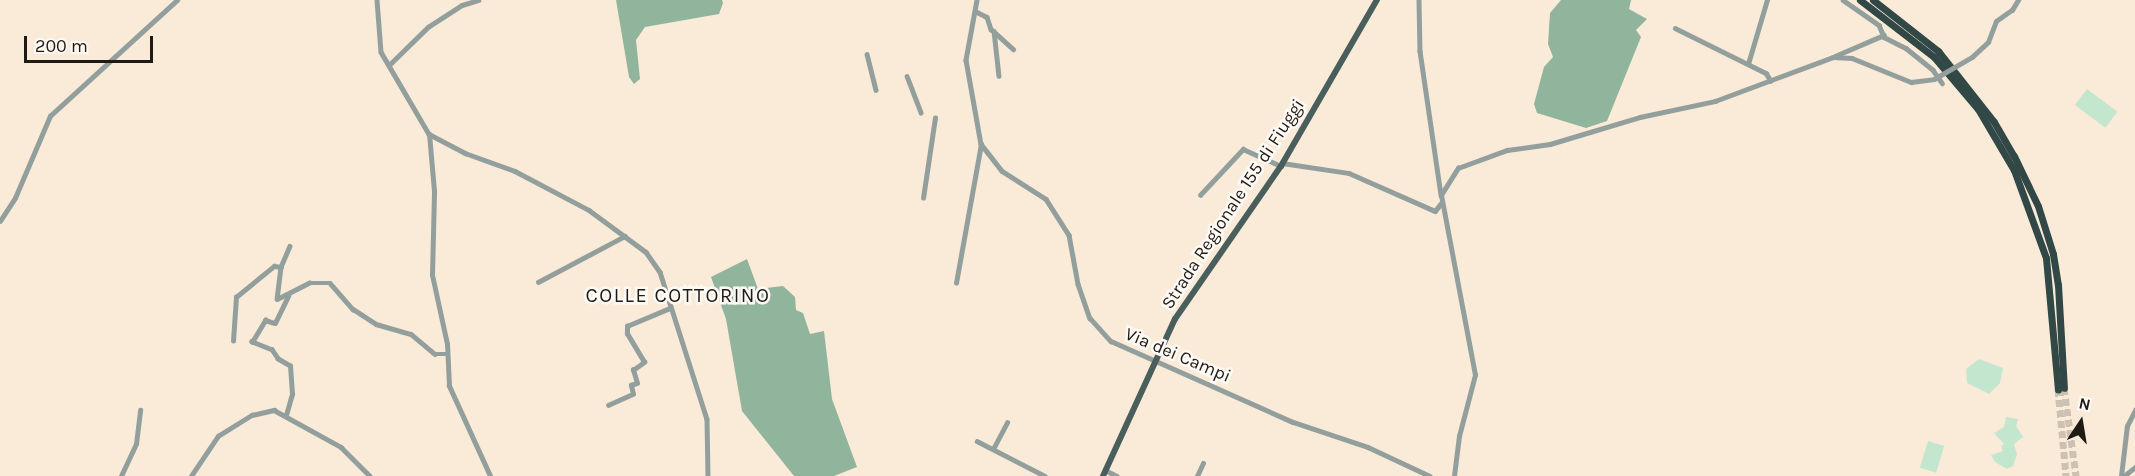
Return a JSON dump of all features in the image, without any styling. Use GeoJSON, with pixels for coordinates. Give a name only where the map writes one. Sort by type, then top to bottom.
{"type":"FeatureCollection","features":[{"type":"Feature","properties":{"kind":"highway"},"geometry":{"type":"LineString","coordinates":[[1860,0],[1934,57],[1978,109],[2014,170],[2046,258],[2061,388],[2053,254],[2038,206],[2014,156],[1994,122],[1938,51],[1873,0]]}},
{"type":"Feature","properties":{"kind":"main road","name":"Strada Regionale 155 di Fiuggi"},"geometry":{"type":"LineString","coordinates":[[1104,473],[1175,319],[1282,164],[1377,0]]}},
{"type":"Feature","properties":{"kind":"street"},"geometry":{"type":"LineString","coordinates":[[0,221],[15,198],[50,116],[177,0]]}},
{"type":"Feature","properties":{"kind":"street"},"geometry":{"type":"LineString","coordinates":[[377,0],[378,43],[429,134],[434,191],[432,275],[448,354],[453,400],[490,476]]}},
{"type":"Feature","properties":{"kind":"street"},"geometry":{"type":"LineString","coordinates":[[389,65],[428,27],[462,5],[478,0]]}},
{"type":"Feature","properties":{"kind":"street","name":"Via dei Campi"},"geometry":{"type":"LineString","coordinates":[[977,0],[966,60],[981,144],[1002,171],[1046,199],[1069,235],[1078,284],[1090,318],[1111,341],[1153,363],[1225,389],[1293,422],[1368,447],[1430,476]]}},
{"type":"Feature","properties":{"kind":"street"},"geometry":{"type":"LineString","coordinates":[[1419,0],[1420,51],[1442,202],[1475,375],[1459,436],[1454,476]]}},
{"type":"Feature","properties":{"kind":"street"},"geometry":{"type":"LineString","coordinates":[[1748,64],[1767,0]]}},
{"type":"Feature","properties":{"kind":"street"},"geometry":{"type":"LineString","coordinates":[[1843,0],[1878,26],[1884,35],[1906,48],[1942,83]]}},
{"type":"Feature","properties":{"kind":"street"},"geometry":{"type":"LineString","coordinates":[[1833,57],[1852,58],[1911,82],[1934,79],[1972,57],[1988,42],[1996,21],[2012,10],[2018,0]]}},
{"type":"Feature","properties":{"kind":"street"},"geometry":{"type":"LineString","coordinates":[[975,11],[987,17],[994,31],[1013,49]]}},
{"type":"Feature","properties":{"kind":"street"},"geometry":{"type":"LineString","coordinates":[[1675,28],[1770,75],[1771,81]]}},
{"type":"Feature","properties":{"kind":"street"},"geometry":{"type":"LineString","coordinates":[[994,31],[999,76]]}},
{"type":"Feature","properties":{"kind":"street"},"geometry":{"type":"LineString","coordinates":[[1441,195],[1458,168],[1472,161],[1706,103],[1771,81],[1884,35]]}},
{"type":"Feature","properties":{"kind":"street"},"geometry":{"type":"LineString","coordinates":[[867,54],[876,90]]}},
{"type":"Feature","properties":{"kind":"street"},"geometry":{"type":"LineString","coordinates":[[906,76],[921,112]]}},
{"type":"Feature","properties":{"kind":"street"},"geometry":{"type":"LineString","coordinates":[[923,198],[935,118]]}},
{"type":"Feature","properties":{"kind":"street"},"geometry":{"type":"LineString","coordinates":[[429,134],[465,153],[520,174],[589,210],[626,236],[655,264],[707,419],[708,476]]}},
{"type":"Feature","properties":{"kind":"street"},"geometry":{"type":"LineString","coordinates":[[956,283],[981,144]]}},
{"type":"Feature","properties":{"kind":"street"},"geometry":{"type":"LineString","coordinates":[[1200,195],[1243,148],[1282,164],[1330,167],[1351,173],[1436,211],[1442,202]]}},
{"type":"Feature","properties":{"kind":"street"},"geometry":{"type":"LineString","coordinates":[[538,282],[626,236]]}},
{"type":"Feature","properties":{"kind":"street"},"geometry":{"type":"LineString","coordinates":[[290,246],[281,267],[277,299],[288,296],[309,283],[330,283],[353,309],[376,324],[411,333],[435,354],[448,354]]}},
{"type":"Feature","properties":{"kind":"street"},"geometry":{"type":"LineString","coordinates":[[233,341],[236,297],[274,266],[281,267]]}},
{"type":"Feature","properties":{"kind":"street"},"geometry":{"type":"LineString","coordinates":[[286,415],[292,394],[290,366],[278,359],[275,351],[252,342],[265,320],[275,322],[288,296]]}},
{"type":"Feature","properties":{"kind":"street"},"geometry":{"type":"LineString","coordinates":[[608,405],[633,394],[631,385],[637,383],[633,370],[644,362],[627,334],[627,326],[670,308]]}},
{"type":"Feature","properties":{"kind":"street"},"geometry":{"type":"LineString","coordinates":[[121,476],[136,444],[140,410]]}},
{"type":"Feature","properties":{"kind":"street"},"geometry":{"type":"LineString","coordinates":[[2122,476],[2127,426],[2135,410]]}},
{"type":"Feature","properties":{"kind":"street"},"geometry":{"type":"LineString","coordinates":[[191,476],[215,439],[246,418],[267,411],[286,415],[341,447],[370,476]]}},
{"type":"Feature","properties":{"kind":"street"},"geometry":{"type":"LineString","coordinates":[[993,449],[1007,423]]}},
{"type":"Feature","properties":{"kind":"street"},"geometry":{"type":"LineString","coordinates":[[977,441],[1046,476]]}},
{"type":"Feature","properties":{"kind":"street"},"geometry":{"type":"LineString","coordinates":[[1197,476],[1203,463]]}},
{"type":"Feature","properties":{"kind":"street"},"geometry":{"type":"LineString","coordinates":[[2122,476],[2135,467]]}},
{"type":"Feature","properties":{"kind":"street"},"geometry":{"type":"LineString","coordinates":[[1104,473],[1117,476]]}},
{"type":"Feature","properties":{"kind":"green space"},"geometry":{"type":"Polygon","coordinates":[[[616,0],[722,0],[723,3],[719,14],[645,27],[636,40],[640,79],[634,84],[629,77],[616,0]]]}},
{"type":"Feature","properties":{"kind":"green space"},"geometry":{"type":"Polygon","coordinates":[[[1561,0],[1631,0],[1629,9],[1647,19],[1636,30],[1641,37],[1607,121],[1586,128],[1537,113],[1534,104],[1544,67],[1553,57],[1548,44],[1550,13],[1561,0]]]}},
{"type":"Feature","properties":{"kind":"green space"},"geometry":{"type":"Polygon","coordinates":[[[2087,89],[2117,112],[2105,128],[2075,105],[2087,89]]]}},
{"type":"Feature","properties":{"kind":"green space"},"geometry":{"type":"Polygon","coordinates":[[[747,259],[758,289],[783,286],[795,297],[796,310],[803,313],[810,334],[824,331],[832,399],[857,467],[834,476],[794,476],[742,411],[726,319],[711,277],[747,259]]]}},
{"type":"Feature","properties":{"kind":"green space"},"geometry":{"type":"Polygon","coordinates":[[[1979,359],[2003,368],[2000,383],[1989,394],[1967,383],[1966,369],[1979,359]]]}},
{"type":"Feature","properties":{"kind":"green space"},"geometry":{"type":"Polygon","coordinates":[[[2006,417],[2018,419],[2016,426],[2023,437],[2014,444],[2017,454],[2013,466],[2007,469],[1995,462],[1991,455],[2003,451],[2001,446],[2004,444],[1994,433],[2004,427],[2006,417]]]}},
{"type":"Feature","properties":{"kind":"green space"},"geometry":{"type":"Polygon","coordinates":[[[1928,441],[1944,446],[1936,473],[1920,468],[1928,441]]]}},
{"type":"Feature","properties":{"kind":"tunnel"},"geometry":{"type":"LineString","coordinates":[[2064,388],[2076,476]]}},
{"type":"Feature","properties":{"kind":"tunnel"},"geometry":{"type":"LineString","coordinates":[[2058,389],[2066,476]]}},
{"type":"Feature","properties":{"kind":"district","name":"COLLE COTTORINO"},"geometry":{"type":"Point","coordinates":[678,295]}}]}
